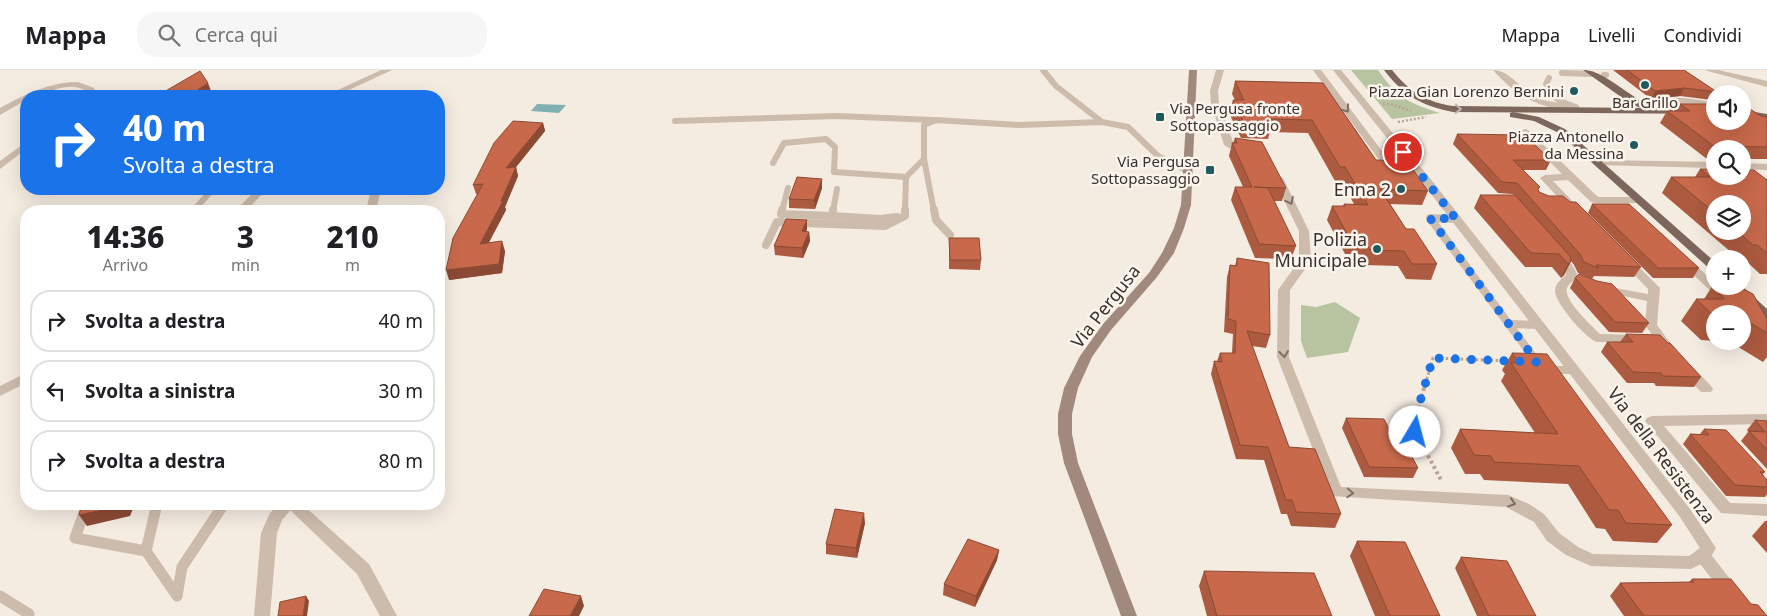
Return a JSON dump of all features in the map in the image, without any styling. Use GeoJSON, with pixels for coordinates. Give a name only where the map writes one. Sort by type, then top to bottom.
{"type":"FeatureCollection","features":[{"type":"Feature","properties":{"kind":"main road","name":"Via Pergusa"},"geometry":{"type":"LineString","coordinates":[[1128,616],[1071,464],[1065,434],[1065,414],[1071,388],[1086,356],[1107,327],[1153,275],[1168,253],[1180,228],[1186,204],[1190,96],[1193,70]]}},
{"type":"Feature","properties":{"kind":"main road"},"geometry":{"type":"LineString","coordinates":[[1388,70],[1402,88],[1415,99],[1437,106],[1481,110],[1536,119],[1562,131],[1706,260]]}},
{"type":"Feature","properties":{"kind":"main road"},"geometry":{"type":"LineString","coordinates":[[1590,72],[1618,92],[1645,106],[1684,111]]}},
{"type":"Feature","properties":{"kind":"main road"},"geometry":{"type":"LineString","coordinates":[[1618,92],[1626,104],[1620,109]]}},
{"type":"Feature","properties":{"kind":"main road"},"geometry":{"type":"LineString","coordinates":[[1562,131],[1558,120],[1559,116],[1583,109]]}},
{"type":"Feature","properties":{"kind":"main road"},"geometry":{"type":"LineString","coordinates":[[1481,110],[1620,109],[1706,111]]}},
{"type":"Feature","properties":{"kind":"main road"},"geometry":{"type":"LineString","coordinates":[[1751,114],[1767,117]]}},
{"type":"Feature","properties":{"kind":"main road"},"geometry":{"type":"LineString","coordinates":[[1746,295],[1765,311]]}},
{"type":"Feature","properties":{"kind":"street"},"geometry":{"type":"LineString","coordinates":[[343,90],[388,70]]}},
{"type":"Feature","properties":{"kind":"street"},"geometry":{"type":"LineString","coordinates":[[1220,70],[1214,91],[1215,103],[1229,145],[1257,147],[1266,152]]}},
{"type":"Feature","properties":{"kind":"street"},"geometry":{"type":"LineString","coordinates":[[1317,70],[1388,166],[1414,166]]}},
{"type":"Feature","properties":{"kind":"street","name":"Via della Resistenza"},"geometry":{"type":"LineString","coordinates":[[1337,70],[1456,219],[1685,513],[1708,548],[1703,556]]}},
{"type":"Feature","properties":{"kind":"street"},"geometry":{"type":"LineString","coordinates":[[1497,70],[1526,97],[1532,100],[1552,106],[1583,109]]}},
{"type":"Feature","properties":{"kind":"street"},"geometry":{"type":"LineString","coordinates":[[1708,70],[1767,84]]}},
{"type":"Feature","properties":{"kind":"street"},"geometry":{"type":"LineString","coordinates":[[47,90],[55,87],[78,85],[88,87],[91,90]]}},
{"type":"Feature","properties":{"kind":"street"},"geometry":{"type":"LineString","coordinates":[[0,112],[20,101]]}},
{"type":"Feature","properties":{"kind":"street"},"geometry":{"type":"LineString","coordinates":[[1525,132],[1594,200],[1639,200]]}},
{"type":"Feature","properties":{"kind":"street"},"geometry":{"type":"LineString","coordinates":[[0,166],[20,150]]}},
{"type":"Feature","properties":{"kind":"street"},"geometry":{"type":"LineString","coordinates":[[1598,163],[1706,165]]}},
{"type":"Feature","properties":{"kind":"street"},"geometry":{"type":"LineString","coordinates":[[1751,166],[1767,167]]}},
{"type":"Feature","properties":{"kind":"street"},"geometry":{"type":"LineString","coordinates":[[1274,169],[1304,232],[1305,261],[1284,290],[1283,356],[1336,492],[1508,500],[1539,518],[1553,537],[1572,551],[1591,560],[1692,563],[1703,556],[1750,616]]}},
{"type":"Feature","properties":{"kind":"street"},"geometry":{"type":"LineString","coordinates":[[1570,177],[1545,178],[1580,214]]}},
{"type":"Feature","properties":{"kind":"street"},"geometry":{"type":"LineString","coordinates":[[246,205],[256,195]]}},
{"type":"Feature","properties":{"kind":"street"},"geometry":{"type":"LineString","coordinates":[[1548,200],[1566,200]]}},
{"type":"Feature","properties":{"kind":"street"},"geometry":{"type":"LineString","coordinates":[[1618,200],[1633,214]]}},
{"type":"Feature","properties":{"kind":"street"},"geometry":{"type":"LineString","coordinates":[[1550,247],[1569,268],[1576,279],[1561,287],[1560,292],[1566,303],[1597,338],[1660,339]]}},
{"type":"Feature","properties":{"kind":"street"},"geometry":{"type":"LineString","coordinates":[[1620,254],[1654,288],[1651,325],[1660,339],[1706,389]]}},
{"type":"Feature","properties":{"kind":"street"},"geometry":{"type":"LineString","coordinates":[[1676,254],[1732,305]]}},
{"type":"Feature","properties":{"kind":"street"},"geometry":{"type":"LineString","coordinates":[[1596,287],[1653,299]]}},
{"type":"Feature","properties":{"kind":"street"},"geometry":{"type":"LineString","coordinates":[[0,392],[20,380]]}},
{"type":"Feature","properties":{"kind":"street"},"geometry":{"type":"LineString","coordinates":[[1767,419],[1652,421],[1726,509],[1767,510]]}},
{"type":"Feature","properties":{"kind":"street"},"geometry":{"type":"LineString","coordinates":[[1711,420],[1723,434]]}},
{"type":"Feature","properties":{"kind":"street"},"geometry":{"type":"LineString","coordinates":[[262,616],[269,533],[275,516],[282,510]]}},
{"type":"Feature","properties":{"kind":"street"},"geometry":{"type":"LineString","coordinates":[[299,510],[363,569],[390,616]]}},
{"type":"Feature","properties":{"kind":"lane"},"geometry":{"type":"LineString","coordinates":[[1043,70],[1056,86],[1102,122]]}},
{"type":"Feature","properties":{"kind":"lane"},"geometry":{"type":"LineString","coordinates":[[1562,73],[1590,72]]}},
{"type":"Feature","properties":{"kind":"lane"},"geometry":{"type":"LineString","coordinates":[[1549,78],[1546,84],[1548,91],[1563,103],[1583,109]]}},
{"type":"Feature","properties":{"kind":"lane"},"geometry":{"type":"LineString","coordinates":[[1645,106],[1654,102],[1706,103]]}},
{"type":"Feature","properties":{"kind":"lane"},"geometry":{"type":"LineString","coordinates":[[675,121],[838,117],[911,118],[1020,125],[1102,122],[1128,127],[1158,156],[1188,171]]}},
{"type":"Feature","properties":{"kind":"lane"},"geometry":{"type":"LineString","coordinates":[[936,120],[924,125],[924,159],[936,220],[950,235]]}},
{"type":"Feature","properties":{"kind":"lane"},"geometry":{"type":"LineString","coordinates":[[774,163],[784,143],[826,139],[835,147],[834,172],[906,177]]}},
{"type":"Feature","properties":{"kind":"lane"},"geometry":{"type":"LineString","coordinates":[[905,216],[906,177],[924,159]]}},
{"type":"Feature","properties":{"kind":"lane"},"geometry":{"type":"LineString","coordinates":[[788,188],[781,214],[880,219],[905,216]]}},
{"type":"Feature","properties":{"kind":"lane"},"geometry":{"type":"LineString","coordinates":[[832,216],[837,189]]}},
{"type":"Feature","properties":{"kind":"lane"},"geometry":{"type":"LineString","coordinates":[[198,205],[208,195]]}},
{"type":"Feature","properties":{"kind":"lane"},"geometry":{"type":"LineString","coordinates":[[766,245],[777,222],[885,226],[905,216]]}},
{"type":"Feature","properties":{"kind":"lane"},"geometry":{"type":"LineString","coordinates":[[1456,219],[1430,218],[1546,374],[1574,370]]}},
{"type":"Feature","properties":{"kind":"lane"},"geometry":{"type":"LineString","coordinates":[[1509,324],[1539,325]]}},
{"type":"Feature","properties":{"kind":"lane"},"geometry":{"type":"LineString","coordinates":[[85,510],[75,538],[146,551],[176,596],[182,567],[220,510]]}},
{"type":"Feature","properties":{"kind":"lane"},"geometry":{"type":"LineString","coordinates":[[146,551],[156,510]]}},
{"type":"Feature","properties":{"kind":"lane"},"geometry":{"type":"LineString","coordinates":[[0,596],[29,614],[28,616]]}},
{"type":"Feature","properties":{"kind":"path"},"geometry":{"type":"LineString","coordinates":[[1391,104],[1425,117],[1397,122]]}},
{"type":"Feature","properties":{"kind":"path"},"geometry":{"type":"LineString","coordinates":[[1440,478],[1415,432],[1416,415],[1433,358],[1537,362]]}},
{"type":"Feature","properties":{"kind":"green space"},"geometry":{"type":"Polygon","coordinates":[[[1351,70],[1378,70],[1391,87],[1404,98],[1440,113],[1392,119],[1351,70]]]}},
{"type":"Feature","properties":{"kind":"green space"},"geometry":{"type":"Polygon","coordinates":[[[1335,302],[1360,318],[1348,352],[1307,358],[1301,341],[1301,305],[1316,307],[1335,302]]]}},
{"type":"Feature","properties":{"kind":"water"},"geometry":{"type":"Polygon","coordinates":[[[537,104],[566,105],[559,113],[531,111],[537,104]]]}},
{"type":"Feature","properties":{"kind":"building"},"geometry":{"type":"Polygon","coordinates":[[[1627,70],[1684,70],[1706,85],[1706,91],[1684,88],[1655,91],[1627,70]]]}},
{"type":"Feature","properties":{"kind":"building"},"geometry":{"type":"Polygon","coordinates":[[[200,71],[208,83],[197,90],[167,90],[200,71]]]}},
{"type":"Feature","properties":{"kind":"building"},"geometry":{"type":"Polygon","coordinates":[[[1235,81],[1323,83],[1376,160],[1407,161],[1428,191],[1380,189],[1406,229],[1414,229],[1437,264],[1412,264],[1404,251],[1370,250],[1364,240],[1350,239],[1332,206],[1345,206],[1344,204],[1368,205],[1345,167],[1340,167],[1312,120],[1268,119],[1271,126],[1245,125],[1233,100],[1244,100],[1235,81]]]}},
{"type":"Feature","properties":{"kind":"building"},"geometry":{"type":"Polygon","coordinates":[[[1680,104],[1706,104],[1706,130],[1751,130],[1751,110],[1761,116],[1767,117],[1767,147],[1751,147],[1751,140],[1706,140],[1667,111],[1690,111],[1680,104]]]}},
{"type":"Feature","properties":{"kind":"building"},"geometry":{"type":"Polygon","coordinates":[[[513,121],[543,123],[506,168],[516,167],[501,201],[503,201],[480,244],[502,241],[499,264],[446,270],[453,238],[483,184],[473,185],[494,143],[513,121]]]}},
{"type":"Feature","properties":{"kind":"building"},"geometry":{"type":"Polygon","coordinates":[[[1457,134],[1524,135],[1551,160],[1513,160],[1540,187],[1538,189],[1539,192],[1549,196],[1563,196],[1570,202],[1576,202],[1641,267],[1596,265],[1598,268],[1584,262],[1580,254],[1517,183],[1502,182],[1457,134]]]}},
{"type":"Feature","properties":{"kind":"building"},"geometry":{"type":"Polygon","coordinates":[[[1235,138],[1262,142],[1286,188],[1254,187],[1268,188],[1296,246],[1259,244],[1235,187],[1252,187],[1232,143],[1237,143],[1235,138]]]}},
{"type":"Feature","properties":{"kind":"building"},"geometry":{"type":"Polygon","coordinates":[[[1751,170],[1754,170],[1767,180],[1767,253],[1747,240],[1751,240],[1751,195],[1706,195],[1706,206],[1671,177],[1706,177],[1706,185],[1751,185],[1751,170]]]}},
{"type":"Feature","properties":{"kind":"building"},"geometry":{"type":"Polygon","coordinates":[[[797,177],[822,179],[814,200],[789,199],[797,177]]]}},
{"type":"Feature","properties":{"kind":"building"},"geometry":{"type":"Polygon","coordinates":[[[1480,195],[1515,195],[1570,256],[1571,261],[1568,264],[1559,254],[1531,253],[1480,195]]]}},
{"type":"Feature","properties":{"kind":"building"},"geometry":{"type":"Polygon","coordinates":[[[1592,204],[1629,204],[1699,268],[1658,268],[1592,204]]]}},
{"type":"Feature","properties":{"kind":"building"},"geometry":{"type":"Polygon","coordinates":[[[786,219],[807,220],[802,231],[809,232],[802,248],[774,246],[786,219]]]}},
{"type":"Feature","properties":{"kind":"building"},"geometry":{"type":"Polygon","coordinates":[[[949,238],[979,238],[981,260],[950,260],[949,238]]]}},
{"type":"Feature","properties":{"kind":"building"},"geometry":{"type":"Polygon","coordinates":[[[1237,258],[1269,263],[1270,335],[1247,331],[1289,447],[1315,449],[1341,514],[1296,512],[1292,500],[1286,500],[1268,447],[1240,445],[1214,361],[1222,362],[1220,353],[1235,353],[1236,321],[1228,319],[1230,265],[1237,266],[1237,258]]]}},
{"type":"Feature","properties":{"kind":"building"},"geometry":{"type":"Polygon","coordinates":[[[1579,274],[1612,284],[1649,323],[1615,322],[1575,278],[1579,274]]]}},
{"type":"Feature","properties":{"kind":"building"},"geometry":{"type":"Polygon","coordinates":[[[1753,294],[1767,319],[1767,333],[1751,323],[1751,305],[1706,305],[1706,308],[1696,299],[1724,299],[1721,295],[1753,294]]]}},
{"type":"Feature","properties":{"kind":"building"},"geometry":{"type":"Polygon","coordinates":[[[1626,334],[1660,335],[1670,343],[1701,377],[1663,376],[1661,373],[1633,372],[1607,342],[1633,342],[1626,334]]]}},
{"type":"Feature","properties":{"kind":"building"},"geometry":{"type":"Polygon","coordinates":[[[1512,353],[1547,354],[1672,525],[1626,523],[1618,510],[1609,510],[1579,466],[1494,462],[1491,456],[1474,455],[1460,429],[1558,434],[1511,363],[1519,363],[1512,353]]]}},
{"type":"Feature","properties":{"kind":"building"},"geometry":{"type":"Polygon","coordinates":[[[1346,418],[1384,419],[1389,429],[1397,429],[1418,468],[1369,467],[1346,418]]]}},
{"type":"Feature","properties":{"kind":"building"},"geometry":{"type":"Polygon","coordinates":[[[1755,420],[1767,421],[1767,450],[1749,431],[1765,432],[1755,420]]]}},
{"type":"Feature","properties":{"kind":"building"},"geometry":{"type":"Polygon","coordinates":[[[1704,429],[1726,430],[1765,472],[1760,472],[1767,480],[1767,487],[1735,485],[1690,434],[1709,435],[1704,429]]]}},
{"type":"Feature","properties":{"kind":"building"},"geometry":{"type":"Polygon","coordinates":[[[835,509],[864,513],[856,548],[826,544],[835,509]]]}},
{"type":"Feature","properties":{"kind":"building"},"geometry":{"type":"Polygon","coordinates":[[[80,510],[103,510],[79,515],[80,510]]]}},
{"type":"Feature","properties":{"kind":"building"},"geometry":{"type":"Polygon","coordinates":[[[968,539],[999,550],[976,596],[944,584],[968,539]]]}},
{"type":"Feature","properties":{"kind":"building"},"geometry":{"type":"Polygon","coordinates":[[[1357,541],[1405,542],[1440,616],[1390,616],[1357,541]]]}},
{"type":"Feature","properties":{"kind":"building"},"geometry":{"type":"Polygon","coordinates":[[[1461,557],[1507,561],[1536,616],[1489,616],[1461,557]]]}},
{"type":"Feature","properties":{"kind":"building"},"geometry":{"type":"Polygon","coordinates":[[[1204,571],[1314,573],[1332,616],[1217,616],[1204,571]]]}},
{"type":"Feature","properties":{"kind":"building"},"geometry":{"type":"Polygon","coordinates":[[[1692,579],[1731,579],[1751,604],[1758,605],[1767,616],[1644,616],[1620,583],[1694,582],[1692,579]]]}},
{"type":"Feature","properties":{"kind":"building"},"geometry":{"type":"Polygon","coordinates":[[[544,589],[581,596],[570,616],[529,616],[544,589]]]}},
{"type":"Feature","properties":{"kind":"building"},"geometry":{"type":"Polygon","coordinates":[[[306,596],[303,616],[278,616],[280,602],[306,596]]]}},
{"type":"Feature","properties":{"kind":"place","name":"Bar Grillo"},"geometry":{"type":"Point","coordinates":[1645,85]}},
{"type":"Feature","properties":{"kind":"place","name":"Piazza Gian Lorenzo Bernini"},"geometry":{"type":"Point","coordinates":[1574,91]}},
{"type":"Feature","properties":{"kind":"place","name":"Via Pergusa fronte Sottopassaggio"},"geometry":{"type":"Point","coordinates":[1160,117]}},
{"type":"Feature","properties":{"kind":"place","name":"Piazza Antonello da Messina"},"geometry":{"type":"Point","coordinates":[1634,145]}},
{"type":"Feature","properties":{"kind":"place","name":"Via Pergusa Sottopassaggio"},"geometry":{"type":"Point","coordinates":[1210,170]}},
{"type":"Feature","properties":{"kind":"place","name":"Enna 2"},"geometry":{"type":"Point","coordinates":[1401,189]}},
{"type":"Feature","properties":{"kind":"place","name":"Polizia Municipale"},"geometry":{"type":"Point","coordinates":[1377,249]}},
{"type":"Feature","properties":{"kind":"route"},"geometry":{"type":"LineString","coordinates":[[1403,152],[1456,219],[1430,218],[1537,362],[1433,358],[1416,415],[1415,432]]}}]}
